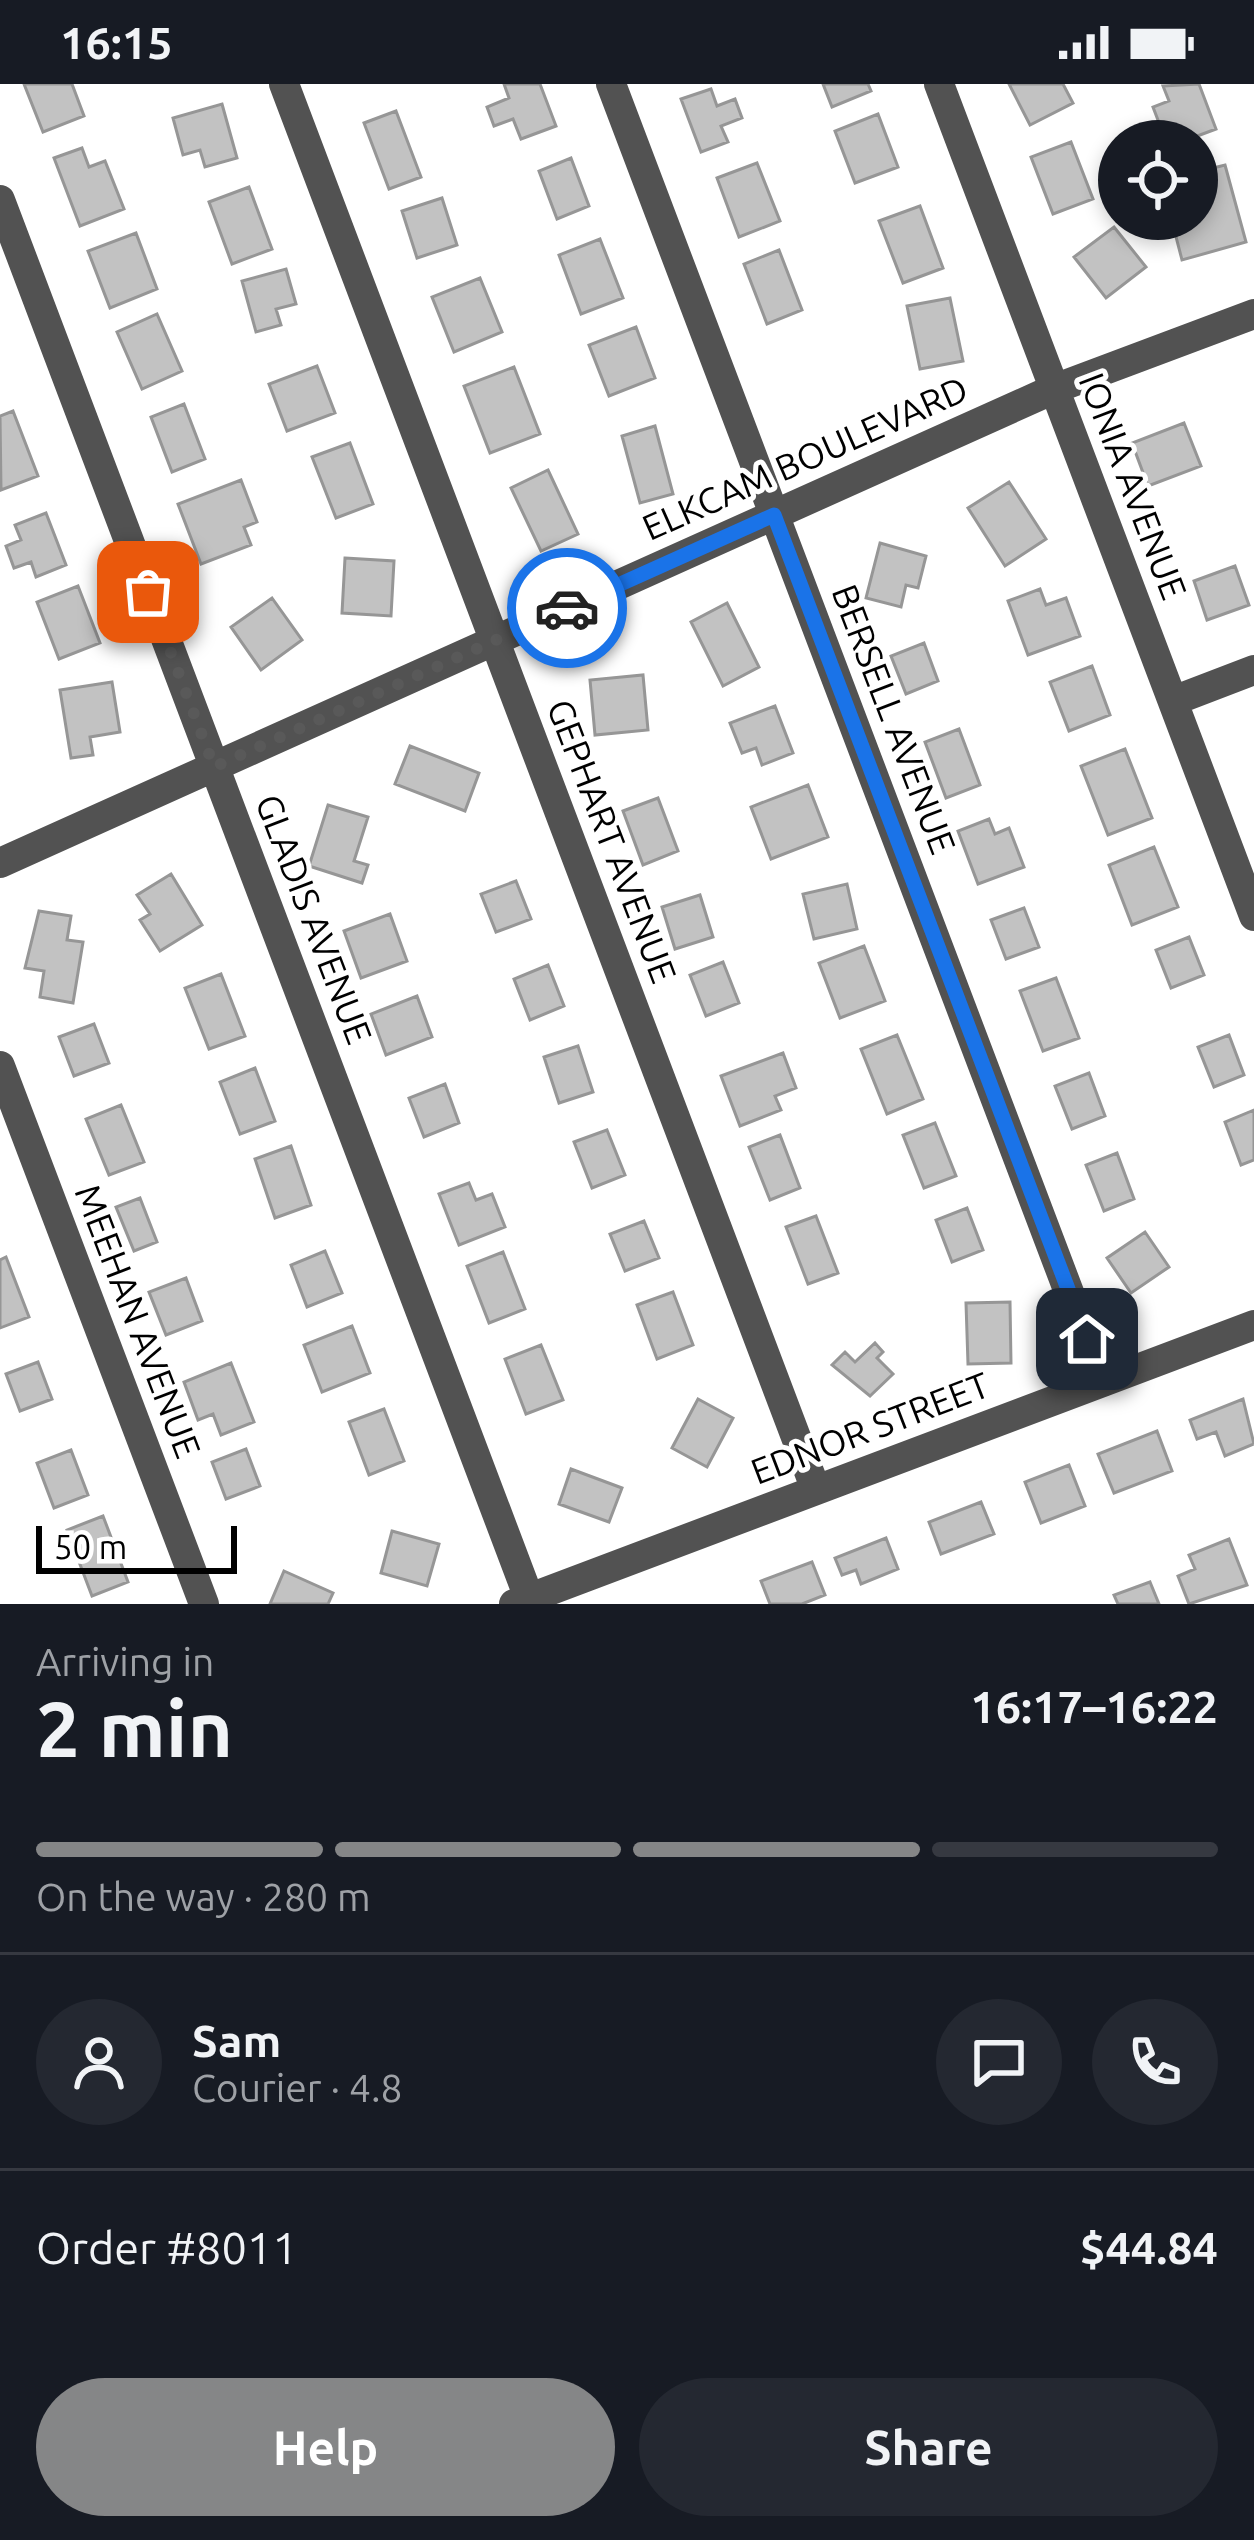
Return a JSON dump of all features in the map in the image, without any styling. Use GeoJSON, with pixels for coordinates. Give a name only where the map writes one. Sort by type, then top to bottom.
{"type":"FeatureCollection","features":[{"type":"Feature","properties":{"kind":"street","name":"GEPHART AVENUE"},"geometry":{"type":"LineString","coordinates":[[284,84],[816,1490]]}},
{"type":"Feature","properties":{"kind":"street","name":"BERSELL AVENUE"},"geometry":{"type":"LineString","coordinates":[[611,84],[1103,1382]]}},
{"type":"Feature","properties":{"kind":"street","name":"IONIA AVENUE"},"geometry":{"type":"LineString","coordinates":[[939,84],[1254,916]]}},
{"type":"Feature","properties":{"kind":"street","name":"GLADIS AVENUE"},"geometry":{"type":"LineString","coordinates":[[0,200],[521,1601]]}},
{"type":"Feature","properties":{"kind":"street","name":"ELKCAM BOULEVARD"},"geometry":{"type":"LineString","coordinates":[[0,863],[1054,389],[1254,314]]}},
{"type":"Feature","properties":{"kind":"street"},"geometry":{"type":"LineString","coordinates":[[1173,701],[1254,670]]}},
{"type":"Feature","properties":{"kind":"street","name":"MEEHAN AVENUE"},"geometry":{"type":"LineString","coordinates":[[0,1066],[204,1604]]}},
{"type":"Feature","properties":{"kind":"street","name":"EDNOR STREET"},"geometry":{"type":"LineString","coordinates":[[521,1601],[1254,1325]]}},
{"type":"Feature","properties":{"kind":"building"},"geometry":{"type":"Polygon","coordinates":[[[24,84],[72,84],[84,116],[43,132],[24,84]]]}},
{"type":"Feature","properties":{"kind":"building"},"geometry":{"type":"Polygon","coordinates":[[[504,84],[540,84],[556,126],[521,139],[513,119],[494,126],[487,107],[509,98],[504,84]]]}},
{"type":"Feature","properties":{"kind":"building"},"geometry":{"type":"Polygon","coordinates":[[[823,84],[868,84],[871,91],[832,107],[823,84]]]}},
{"type":"Feature","properties":{"kind":"building"},"geometry":{"type":"Polygon","coordinates":[[[1009,84],[1063,84],[1073,103],[1030,125],[1009,84]]]}},
{"type":"Feature","properties":{"kind":"building"},"geometry":{"type":"Polygon","coordinates":[[[1199,84],[1213,120],[1158,120],[1153,107],[1169,101],[1163,86],[1199,84]]]}},
{"type":"Feature","properties":{"kind":"building"},"geometry":{"type":"Polygon","coordinates":[[[711,89],[717,106],[735,99],[742,118],[721,126],[728,142],[701,152],[681,99],[711,89]]]}},
{"type":"Feature","properties":{"kind":"building"},"geometry":{"type":"Polygon","coordinates":[[[222,104],[237,158],[205,167],[200,150],[183,155],[173,118],[222,104]]]}},
{"type":"Feature","properties":{"kind":"building"},"geometry":{"type":"Polygon","coordinates":[[[396,111],[421,177],[389,189],[364,123],[396,111]]]}},
{"type":"Feature","properties":{"kind":"building"},"geometry":{"type":"Polygon","coordinates":[[[878,114],[898,167],[855,183],[835,131],[878,114]]]}},
{"type":"Feature","properties":{"kind":"building"},"geometry":{"type":"Polygon","coordinates":[[[1071,142],[1093,199],[1053,214],[1031,157],[1071,142]]]}},
{"type":"Feature","properties":{"kind":"building"},"geometry":{"type":"Polygon","coordinates":[[[82,148],[89,167],[105,161],[124,209],[80,226],[54,158],[82,148]]]}},
{"type":"Feature","properties":{"kind":"building"},"geometry":{"type":"Polygon","coordinates":[[[571,158],[589,206],[557,219],[539,171],[571,158]]]}},
{"type":"Feature","properties":{"kind":"building"},"geometry":{"type":"Polygon","coordinates":[[[757,163],[780,221],[739,237],[717,178],[757,163]]]}},
{"type":"Feature","properties":{"kind":"building"},"geometry":{"type":"Polygon","coordinates":[[[1225,165],[1246,242],[1182,260],[1177,240],[1218,240],[1218,167],[1225,165]]]}},
{"type":"Feature","properties":{"kind":"building"},"geometry":{"type":"Polygon","coordinates":[[[249,187],[272,249],[232,264],[209,202],[249,187]]]}},
{"type":"Feature","properties":{"kind":"building"},"geometry":{"type":"Polygon","coordinates":[[[442,198],[457,245],[417,258],[402,211],[442,198]]]}},
{"type":"Feature","properties":{"kind":"building"},"geometry":{"type":"Polygon","coordinates":[[[920,206],[943,268],[903,283],[879,221],[920,206]]]}},
{"type":"Feature","properties":{"kind":"building"},"geometry":{"type":"Polygon","coordinates":[[[136,233],[157,289],[110,308],[88,251],[136,233]]]}},
{"type":"Feature","properties":{"kind":"building"},"geometry":{"type":"Polygon","coordinates":[[[600,239],[623,298],[581,314],[559,255],[600,239]]]}},
{"type":"Feature","properties":{"kind":"building"},"geometry":{"type":"Polygon","coordinates":[[[1098,239],[1124,240],[1146,267],[1106,298],[1074,257],[1098,239]]]}},
{"type":"Feature","properties":{"kind":"building"},"geometry":{"type":"Polygon","coordinates":[[[779,250],[802,310],[767,324],[744,264],[779,250]]]}},
{"type":"Feature","properties":{"kind":"building"},"geometry":{"type":"Polygon","coordinates":[[[286,269],[296,304],[276,309],[281,325],[256,332],[242,281],[286,269]]]}},
{"type":"Feature","properties":{"kind":"building"},"geometry":{"type":"Polygon","coordinates":[[[480,278],[502,332],[454,352],[432,297],[480,278]]]}},
{"type":"Feature","properties":{"kind":"building"},"geometry":{"type":"Polygon","coordinates":[[[950,298],[963,361],[920,369],[907,306],[950,298]]]}},
{"type":"Feature","properties":{"kind":"building"},"geometry":{"type":"Polygon","coordinates":[[[157,314],[182,371],[142,389],[117,332],[157,314]]]}},
{"type":"Feature","properties":{"kind":"building"},"geometry":{"type":"Polygon","coordinates":[[[636,327],[655,378],[609,396],[589,345],[636,327]]]}},
{"type":"Feature","properties":{"kind":"building"},"geometry":{"type":"Polygon","coordinates":[[[317,366],[335,413],[287,431],[269,384],[317,366]]]}},
{"type":"Feature","properties":{"kind":"building"},"geometry":{"type":"Polygon","coordinates":[[[514,367],[540,434],[490,453],[464,386],[514,367]]]}},
{"type":"Feature","properties":{"kind":"building"},"geometry":{"type":"Polygon","coordinates":[[[184,404],[205,459],[172,472],[151,417],[184,404]]]}},
{"type":"Feature","properties":{"kind":"building"},"geometry":{"type":"Polygon","coordinates":[[[13,411],[38,476],[1,490],[0,416],[13,411]]]}},
{"type":"Feature","properties":{"kind":"building"},"geometry":{"type":"Polygon","coordinates":[[[1184,423],[1201,466],[1148,486],[1132,443],[1184,423]]]}},
{"type":"Feature","properties":{"kind":"building"},"geometry":{"type":"Polygon","coordinates":[[[655,426],[673,494],[640,503],[622,436],[655,426]]]}},
{"type":"Feature","properties":{"kind":"building"},"geometry":{"type":"Polygon","coordinates":[[[350,443],[373,504],[336,518],[312,457],[350,443]]]}},
{"type":"Feature","properties":{"kind":"building"},"geometry":{"type":"Polygon","coordinates":[[[548,470],[578,534],[541,551],[511,488],[548,470]]]}},
{"type":"Feature","properties":{"kind":"building"},"geometry":{"type":"Polygon","coordinates":[[[241,480],[257,522],[244,527],[251,545],[201,564],[178,504],[241,480]]]}},
{"type":"Feature","properties":{"kind":"building"},"geometry":{"type":"Polygon","coordinates":[[[1009,482],[1046,539],[1005,566],[968,508],[1009,482]]]}},
{"type":"Feature","properties":{"kind":"building"},"geometry":{"type":"Polygon","coordinates":[[[46,513],[66,565],[36,577],[31,562],[14,568],[6,546],[21,540],[15,525],[46,513]]]}},
{"type":"Feature","properties":{"kind":"building"},"geometry":{"type":"Polygon","coordinates":[[[880,543],[926,556],[918,588],[906,585],[901,607],[866,598],[880,543]]]}},
{"type":"Feature","properties":{"kind":"building"},"geometry":{"type":"Polygon","coordinates":[[[345,558],[394,561],[391,616],[342,613],[345,558]]]}},
{"type":"Feature","properties":{"kind":"building"},"geometry":{"type":"Polygon","coordinates":[[[1235,566],[1249,605],[1207,620],[1194,581],[1235,566]]]}},
{"type":"Feature","properties":{"kind":"building"},"geometry":{"type":"Polygon","coordinates":[[[78,586],[100,643],[59,659],[37,602],[78,586]]]}},
{"type":"Feature","properties":{"kind":"building"},"geometry":{"type":"Polygon","coordinates":[[[1040,589],[1046,605],[1066,598],[1080,636],[1028,655],[1008,601],[1040,589]]]}},
{"type":"Feature","properties":{"kind":"building"},"geometry":{"type":"Polygon","coordinates":[[[272,598],[302,640],[261,670],[231,627],[272,598]]]}},
{"type":"Feature","properties":{"kind":"building"},"geometry":{"type":"Polygon","coordinates":[[[727,603],[759,667],[723,686],[691,622],[727,603]]]}},
{"type":"Feature","properties":{"kind":"building"},"geometry":{"type":"Polygon","coordinates":[[[924,643],[938,681],[906,694],[891,656],[924,643]]]}},
{"type":"Feature","properties":{"kind":"building"},"geometry":{"type":"Polygon","coordinates":[[[1092,666],[1110,715],[1069,731],[1050,682],[1092,666]]]}},
{"type":"Feature","properties":{"kind":"building"},"geometry":{"type":"Polygon","coordinates":[[[643,675],[648,730],[595,735],[590,680],[643,675]]]}},
{"type":"Feature","properties":{"kind":"building"},"geometry":{"type":"Polygon","coordinates":[[[112,682],[120,732],[90,737],[93,755],[71,758],[60,690],[112,682]]]}},
{"type":"Feature","properties":{"kind":"building"},"geometry":{"type":"Polygon","coordinates":[[[775,706],[793,753],[762,765],[756,748],[742,753],[730,723],[775,706]]]}},
{"type":"Feature","properties":{"kind":"building"},"geometry":{"type":"Polygon","coordinates":[[[959,729],[980,785],[946,798],[925,742],[959,729]]]}},
{"type":"Feature","properties":{"kind":"building"},"geometry":{"type":"Polygon","coordinates":[[[410,746],[479,773],[465,811],[395,784],[410,746]]]}},
{"type":"Feature","properties":{"kind":"building"},"geometry":{"type":"Polygon","coordinates":[[[1125,749],[1152,818],[1108,835],[1081,766],[1125,749]]]}},
{"type":"Feature","properties":{"kind":"building"},"geometry":{"type":"Polygon","coordinates":[[[808,785],[828,837],[771,859],[751,807],[808,785]]]}},
{"type":"Feature","properties":{"kind":"building"},"geometry":{"type":"Polygon","coordinates":[[[658,798],[678,851],[643,865],[623,811],[658,798]]]}},
{"type":"Feature","properties":{"kind":"building"},"geometry":{"type":"Polygon","coordinates":[[[328,805],[368,817],[354,861],[368,865],[362,883],[309,866],[328,805]]]}},
{"type":"Feature","properties":{"kind":"building"},"geometry":{"type":"Polygon","coordinates":[[[989,819],[995,834],[1009,828],[1024,867],[978,884],[958,831],[989,819]]]}},
{"type":"Feature","properties":{"kind":"building"},"geometry":{"type":"Polygon","coordinates":[[[1154,847],[1178,907],[1132,925],[1109,865],[1154,847]]]}},
{"type":"Feature","properties":{"kind":"building"},"geometry":{"type":"Polygon","coordinates":[[[171,874],[202,925],[160,951],[140,920],[150,914],[137,895],[171,874]]]}},
{"type":"Feature","properties":{"kind":"building"},"geometry":{"type":"Polygon","coordinates":[[[516,881],[531,919],[496,932],[481,894],[516,881]]]}},
{"type":"Feature","properties":{"kind":"building"},"geometry":{"type":"Polygon","coordinates":[[[847,884],[857,929],[814,939],[803,894],[847,884]]]}},
{"type":"Feature","properties":{"kind":"building"},"geometry":{"type":"Polygon","coordinates":[[[700,895],[713,937],[675,949],[662,907],[700,895]]]}},
{"type":"Feature","properties":{"kind":"building"},"geometry":{"type":"Polygon","coordinates":[[[1024,908],[1039,947],[1006,959],[991,920],[1024,908]]]}},
{"type":"Feature","properties":{"kind":"building"},"geometry":{"type":"Polygon","coordinates":[[[39,911],[71,916],[67,940],[83,942],[73,1003],[40,997],[44,971],[25,968],[39,911]]]}},
{"type":"Feature","properties":{"kind":"building"},"geometry":{"type":"Polygon","coordinates":[[[390,914],[407,961],[361,978],[344,931],[390,914]]]}},
{"type":"Feature","properties":{"kind":"building"},"geometry":{"type":"Polygon","coordinates":[[[1189,937],[1204,975],[1171,988],[1156,950],[1189,937]]]}},
{"type":"Feature","properties":{"kind":"building"},"geometry":{"type":"Polygon","coordinates":[[[864,946],[885,1001],[840,1018],[819,963],[864,946]]]}},
{"type":"Feature","properties":{"kind":"building"},"geometry":{"type":"Polygon","coordinates":[[[723,962],[739,1003],[706,1016],[690,975],[723,962]]]}},
{"type":"Feature","properties":{"kind":"building"},"geometry":{"type":"Polygon","coordinates":[[[548,965],[564,1006],[530,1020],[514,979],[548,965]]]}},
{"type":"Feature","properties":{"kind":"building"},"geometry":{"type":"Polygon","coordinates":[[[221,974],[245,1036],[209,1049],[185,988],[221,974]]]}},
{"type":"Feature","properties":{"kind":"building"},"geometry":{"type":"Polygon","coordinates":[[[1056,978],[1079,1038],[1043,1051],[1020,991],[1056,978]]]}},
{"type":"Feature","properties":{"kind":"building"},"geometry":{"type":"Polygon","coordinates":[[[417,996],[432,1037],[386,1055],[371,1014],[417,996]]]}},
{"type":"Feature","properties":{"kind":"building"},"geometry":{"type":"Polygon","coordinates":[[[94,1024],[109,1063],[74,1076],[59,1037],[94,1024]]]}},
{"type":"Feature","properties":{"kind":"building"},"geometry":{"type":"Polygon","coordinates":[[[897,1035],[923,1099],[887,1114],[861,1049],[897,1035]]]}},
{"type":"Feature","properties":{"kind":"building"},"geometry":{"type":"Polygon","coordinates":[[[1229,1035],[1244,1075],[1214,1087],[1198,1047],[1229,1035]]]}},
{"type":"Feature","properties":{"kind":"building"},"geometry":{"type":"Polygon","coordinates":[[[578,1046],[593,1092],[559,1103],[544,1057],[578,1046]]]}},
{"type":"Feature","properties":{"kind":"building"},"geometry":{"type":"Polygon","coordinates":[[[783,1053],[796,1088],[775,1096],[781,1110],[740,1126],[721,1076],[783,1053]]]}},
{"type":"Feature","properties":{"kind":"building"},"geometry":{"type":"Polygon","coordinates":[[[255,1068],[275,1121],[240,1134],[220,1082],[255,1068]]]}},
{"type":"Feature","properties":{"kind":"building"},"geometry":{"type":"Polygon","coordinates":[[[1089,1073],[1105,1116],[1072,1129],[1055,1086],[1089,1073]]]}},
{"type":"Feature","properties":{"kind":"building"},"geometry":{"type":"Polygon","coordinates":[[[445,1084],[459,1123],[424,1137],[409,1098],[445,1084]]]}},
{"type":"Feature","properties":{"kind":"building"},"geometry":{"type":"Polygon","coordinates":[[[121,1105],[144,1162],[109,1175],[86,1119],[121,1105]]]}},
{"type":"Feature","properties":{"kind":"building"},"geometry":{"type":"Polygon","coordinates":[[[1254,1110],[1254,1160],[1241,1165],[1225,1122],[1254,1110]]]}},
{"type":"Feature","properties":{"kind":"building"},"geometry":{"type":"Polygon","coordinates":[[[935,1123],[956,1176],[924,1188],[903,1135],[935,1123]]]}},
{"type":"Feature","properties":{"kind":"building"},"geometry":{"type":"Polygon","coordinates":[[[607,1130],[625,1175],[592,1188],[574,1142],[607,1130]]]}},
{"type":"Feature","properties":{"kind":"building"},"geometry":{"type":"Polygon","coordinates":[[[780,1135],[800,1188],[770,1200],[749,1147],[780,1135]]]}},
{"type":"Feature","properties":{"kind":"building"},"geometry":{"type":"Polygon","coordinates":[[[291,1146],[311,1205],[275,1218],[255,1159],[291,1146]]]}},
{"type":"Feature","properties":{"kind":"building"},"geometry":{"type":"Polygon","coordinates":[[[1117,1153],[1134,1199],[1104,1211],[1086,1165],[1117,1153]]]}},
{"type":"Feature","properties":{"kind":"building"},"geometry":{"type":"Polygon","coordinates":[[[469,1183],[476,1200],[492,1194],[505,1227],[459,1245],[439,1194],[469,1183]]]}},
{"type":"Feature","properties":{"kind":"building"},"geometry":{"type":"Polygon","coordinates":[[[140,1198],[157,1242],[134,1251],[116,1207],[140,1198]]]}},
{"type":"Feature","properties":{"kind":"building"},"geometry":{"type":"Polygon","coordinates":[[[967,1208],[983,1250],[952,1262],[936,1220],[967,1208]]]}},
{"type":"Feature","properties":{"kind":"building"},"geometry":{"type":"Polygon","coordinates":[[[816,1216],[838,1273],[808,1284],[786,1227],[816,1216]]]}},
{"type":"Feature","properties":{"kind":"building"},"geometry":{"type":"Polygon","coordinates":[[[644,1221],[659,1258],[625,1271],[610,1234],[644,1221]]]}},
{"type":"Feature","properties":{"kind":"building"},"geometry":{"type":"Polygon","coordinates":[[[1145,1232],[1169,1267],[1131,1293],[1107,1258],[1145,1232]]]}},
{"type":"Feature","properties":{"kind":"building"},"geometry":{"type":"Polygon","coordinates":[[[325,1251],[342,1293],[307,1307],[291,1265],[325,1251]]]}},
{"type":"Feature","properties":{"kind":"building"},"geometry":{"type":"Polygon","coordinates":[[[503,1252],[525,1309],[489,1323],[467,1266],[503,1252]]]}},
{"type":"Feature","properties":{"kind":"building"},"geometry":{"type":"Polygon","coordinates":[[[6,1257],[29,1317],[0,1328],[0,1260],[6,1257]]]}},
{"type":"Feature","properties":{"kind":"building"},"geometry":{"type":"Polygon","coordinates":[[[186,1278],[202,1321],[166,1335],[149,1292],[186,1278]]]}},
{"type":"Feature","properties":{"kind":"building"},"geometry":{"type":"Polygon","coordinates":[[[673,1292],[693,1345],[657,1359],[637,1305],[673,1292]]]}},
{"type":"Feature","properties":{"kind":"building"},"geometry":{"type":"Polygon","coordinates":[[[1010,1302],[1011,1363],[968,1364],[966,1303],[1010,1302]]]}},
{"type":"Feature","properties":{"kind":"building"},"geometry":{"type":"Polygon","coordinates":[[[352,1326],[370,1373],[322,1392],[304,1345],[352,1326]]]}},
{"type":"Feature","properties":{"kind":"building"},"geometry":{"type":"Polygon","coordinates":[[[875,1343],[883,1352],[877,1358],[893,1374],[870,1396],[832,1365],[845,1352],[855,1362],[875,1343]]]}},
{"type":"Feature","properties":{"kind":"building"},"geometry":{"type":"Polygon","coordinates":[[[541,1345],[563,1400],[526,1414],[505,1359],[541,1345]]]}},
{"type":"Feature","properties":{"kind":"building"},"geometry":{"type":"Polygon","coordinates":[[[38,1362],[52,1399],[20,1411],[6,1374],[38,1362]]]}},
{"type":"Feature","properties":{"kind":"building"},"geometry":{"type":"Polygon","coordinates":[[[231,1363],[254,1422],[221,1435],[213,1414],[198,1420],[184,1382],[231,1363]]]}},
{"type":"Feature","properties":{"kind":"building"},"geometry":{"type":"Polygon","coordinates":[[[698,1399],[733,1418],[707,1467],[672,1448],[698,1399]]]}},
{"type":"Feature","properties":{"kind":"building"},"geometry":{"type":"Polygon","coordinates":[[[1243,1399],[1254,1444],[1225,1456],[1216,1432],[1197,1439],[1190,1420],[1243,1399]]]}},
{"type":"Feature","properties":{"kind":"building"},"geometry":{"type":"Polygon","coordinates":[[[384,1409],[404,1461],[369,1475],[349,1422],[384,1409]]]}},
{"type":"Feature","properties":{"kind":"building"},"geometry":{"type":"Polygon","coordinates":[[[1157,1431],[1172,1471],[1114,1493],[1098,1454],[1157,1431]]]}},
{"type":"Feature","properties":{"kind":"building"},"geometry":{"type":"Polygon","coordinates":[[[246,1449],[260,1486],[226,1499],[212,1462],[246,1449]]]}},
{"type":"Feature","properties":{"kind":"building"},"geometry":{"type":"Polygon","coordinates":[[[71,1450],[88,1495],[54,1508],[37,1463],[71,1450]]]}},
{"type":"Feature","properties":{"kind":"building"},"geometry":{"type":"Polygon","coordinates":[[[1069,1465],[1085,1506],[1041,1523],[1025,1482],[1069,1465]]]}},
{"type":"Feature","properties":{"kind":"building"},"geometry":{"type":"Polygon","coordinates":[[[571,1469],[622,1488],[609,1522],[559,1504],[571,1469]]]}},
{"type":"Feature","properties":{"kind":"building"},"geometry":{"type":"Polygon","coordinates":[[[981,1502],[994,1534],[941,1554],[929,1522],[981,1502]]]}},
{"type":"Feature","properties":{"kind":"building"},"geometry":{"type":"Polygon","coordinates":[[[103,1516],[128,1582],[92,1596],[67,1530],[103,1516]]]}},
{"type":"Feature","properties":{"kind":"building"},"geometry":{"type":"Polygon","coordinates":[[[392,1531],[439,1544],[427,1586],[381,1573],[392,1531]]]}},
{"type":"Feature","properties":{"kind":"building"},"geometry":{"type":"Polygon","coordinates":[[[886,1538],[898,1569],[861,1584],[856,1570],[842,1575],[835,1558],[886,1538]]]}},
{"type":"Feature","properties":{"kind":"building"},"geometry":{"type":"Polygon","coordinates":[[[1229,1539],[1247,1585],[1189,1604],[1178,1576],[1195,1569],[1189,1555],[1229,1539]]]}},
{"type":"Feature","properties":{"kind":"building"},"geometry":{"type":"Polygon","coordinates":[[[812,1562],[825,1595],[802,1604],[770,1604],[761,1581],[812,1562]]]}},
{"type":"Feature","properties":{"kind":"building"},"geometry":{"type":"Polygon","coordinates":[[[284,1571],[333,1593],[328,1604],[270,1604],[284,1571]]]}},
{"type":"Feature","properties":{"kind":"building"},"geometry":{"type":"Polygon","coordinates":[[[1150,1582],[1159,1604],[1118,1604],[1114,1595],[1150,1582]]]}},
{"type":"Feature","properties":{"kind":"way so far"},"geometry":{"type":"LineString","coordinates":[[148,592],[214,767],[567,608]]}},
{"type":"Feature","properties":{"kind":"route"},"geometry":{"type":"LineString","coordinates":[[567,608],[774,515],[1087,1339]]}}]}
